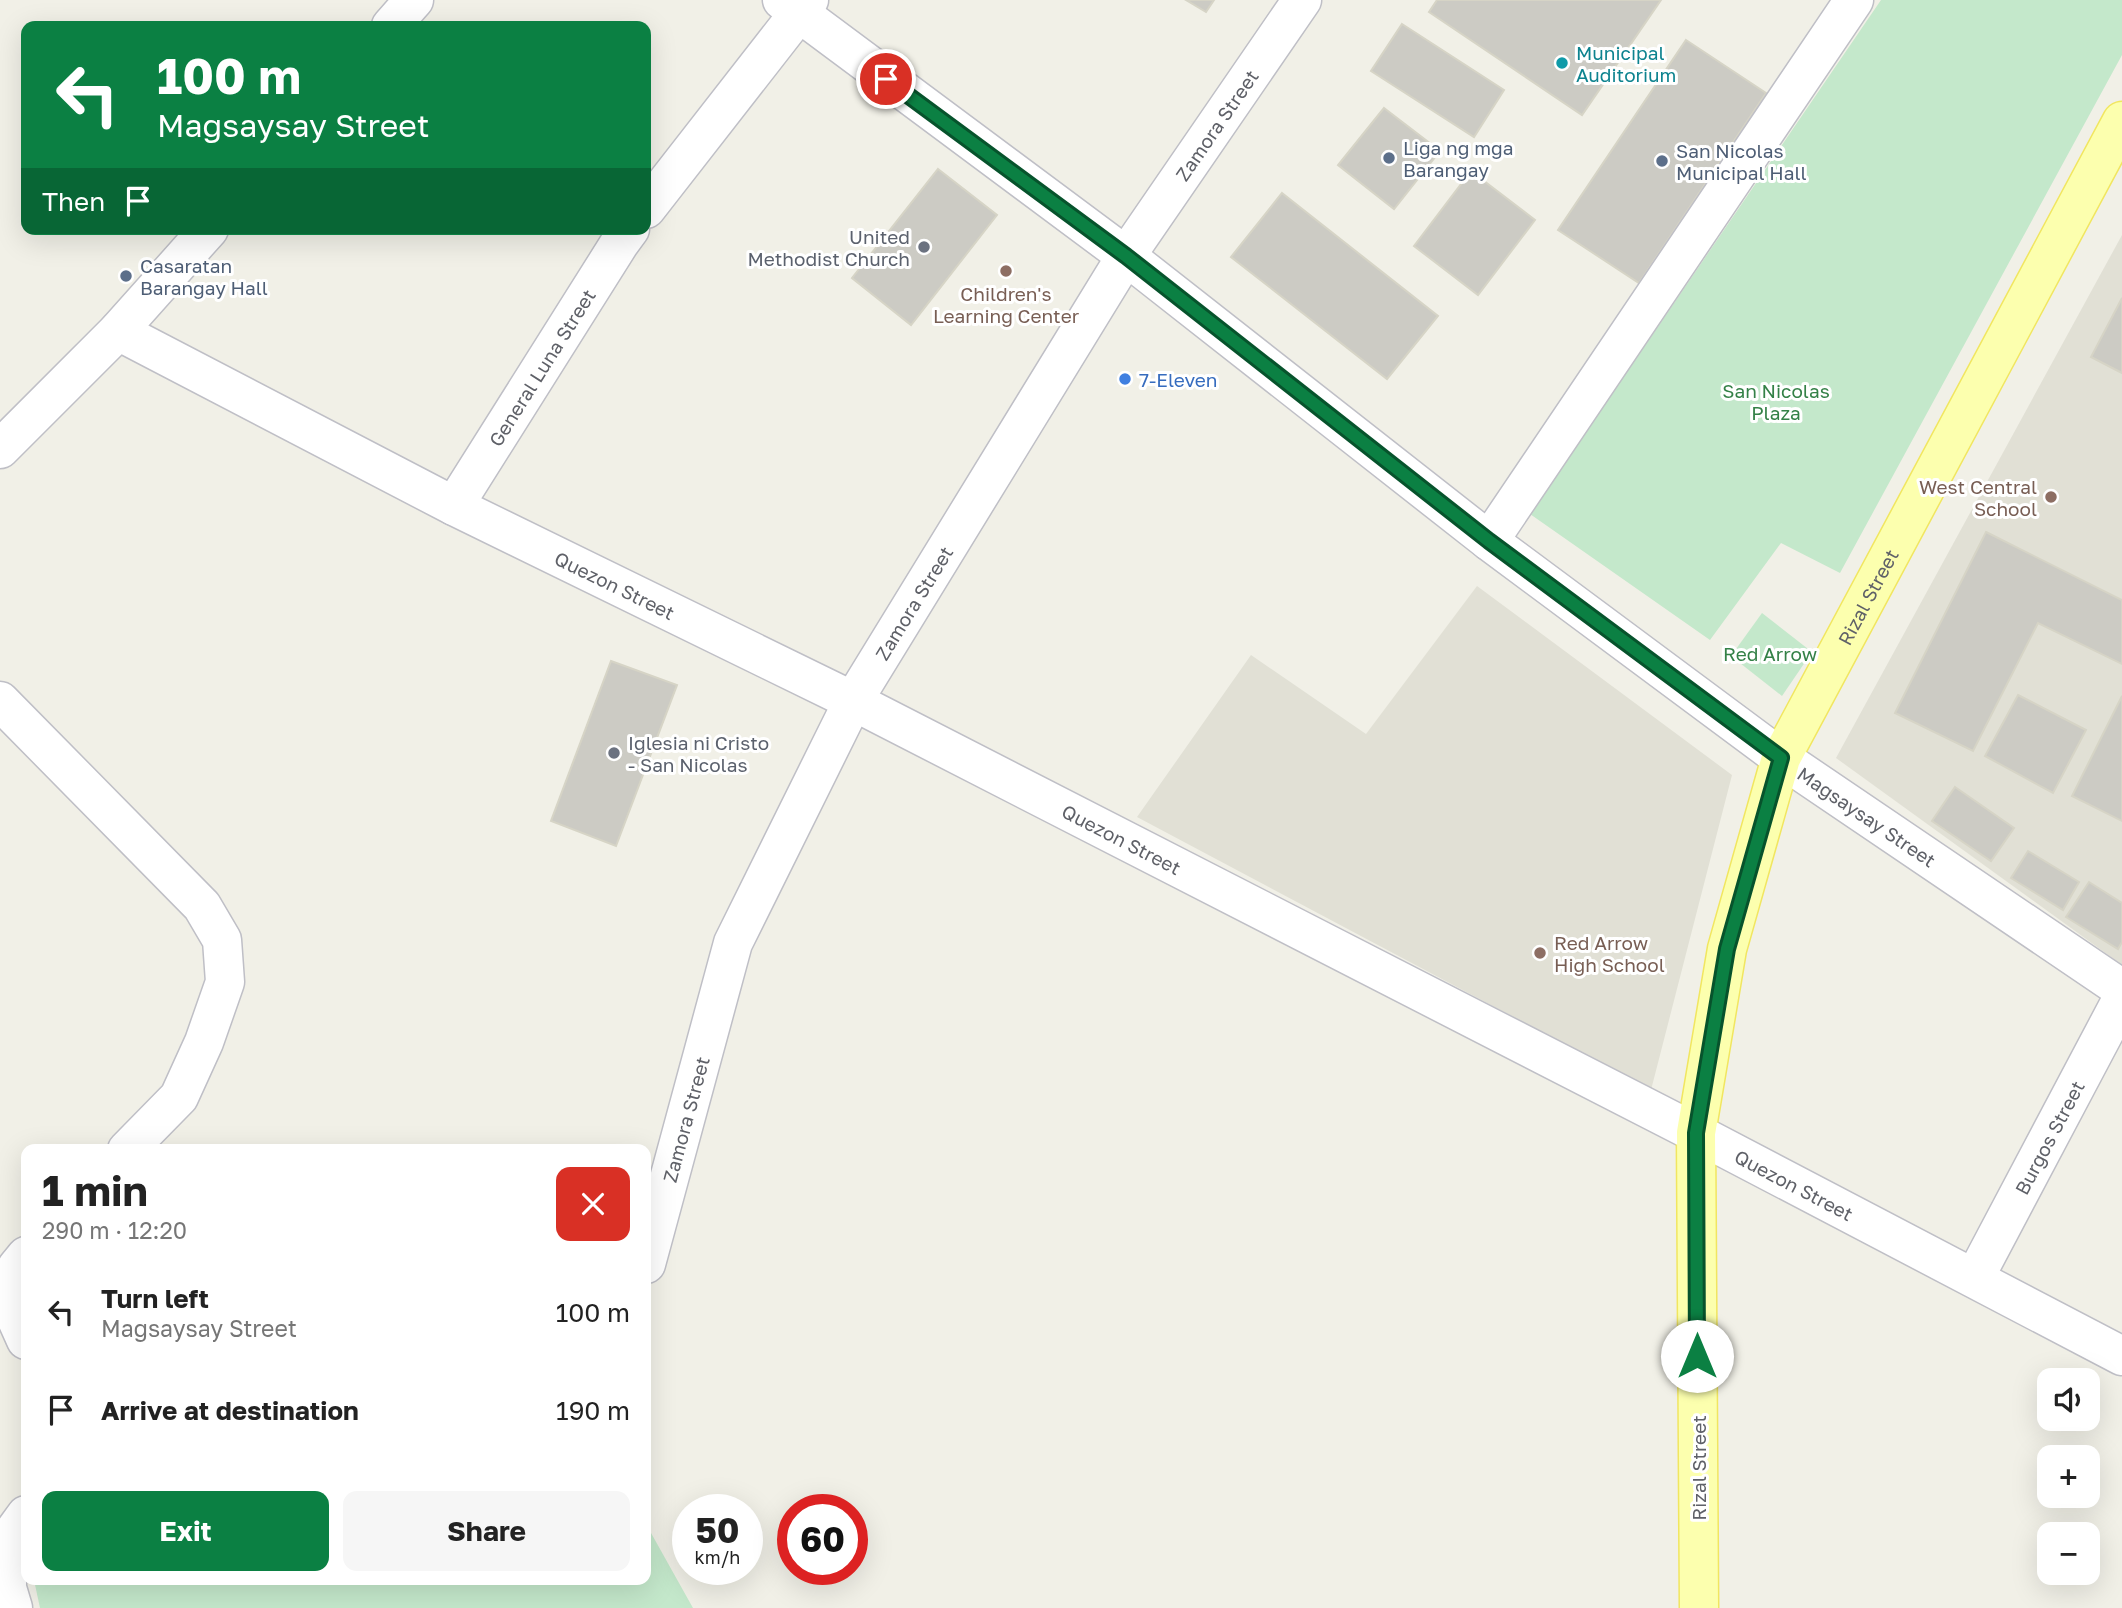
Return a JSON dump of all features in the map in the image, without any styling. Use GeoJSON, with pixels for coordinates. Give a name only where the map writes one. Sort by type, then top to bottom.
{"type":"FeatureCollection","features":[{"type":"Feature","properties":{"kind":"main road","name":"Rizal Street"},"geometry":{"type":"LineString","coordinates":[[1699,1608],[1696,1133],[1727,949],[1781,758],[2122,121]]}},
{"type":"Feature","properties":{"kind":"street"},"geometry":{"type":"LineString","coordinates":[[395,21],[414,0]]}},
{"type":"Feature","properties":{"kind":"street","name":"Zamora Street"},"geometry":{"type":"LineString","coordinates":[[651,1246],[733,943],[853,701],[1126,256],[1302,0]]}},
{"type":"Feature","properties":{"kind":"street"},"geometry":{"type":"LineString","coordinates":[[1489,541],[1854,0]]}},
{"type":"Feature","properties":{"kind":"street"},"geometry":{"type":"LineString","coordinates":[[651,202],[797,5]]}},
{"type":"Feature","properties":{"kind":"street","name":"Magsaysay Street"},"geometry":{"type":"LineString","coordinates":[[797,5],[1126,256],[1489,541],[1781,758],[2122,989]]}},
{"type":"Feature","properties":{"kind":"street"},"geometry":{"type":"LineString","coordinates":[[0,449],[118,331],[204,235]]}},
{"type":"Feature","properties":{"kind":"street","name":"General Luna Street"},"geometry":{"type":"LineString","coordinates":[[454,506],[626,235]]}},
{"type":"Feature","properties":{"kind":"street","name":"Quezon Street"},"geometry":{"type":"LineString","coordinates":[[118,331],[454,506],[853,701],[1696,1133],[2122,1356]]}},
{"type":"Feature","properties":{"kind":"street"},"geometry":{"type":"LineString","coordinates":[[0,701],[202,906],[222,940],[225,982],[204,1042],[179,1097],[133,1144]]}},
{"type":"Feature","properties":{"kind":"street","name":"Burgos Street"},"geometry":{"type":"LineString","coordinates":[[1975,1278],[2122,999]]}},
{"type":"Feature","properties":{"kind":"street"},"geometry":{"type":"LineString","coordinates":[[21,1262],[17,1267],[17,1320],[21,1329]]}},
{"type":"Feature","properties":{"kind":"street"},"geometry":{"type":"LineString","coordinates":[[13,1608],[7,1588],[6,1541],[21,1522]]}},
{"type":"Feature","properties":{"kind":"shaded area","name":"West Central School"},"geometry":{"type":"Polygon","coordinates":[[[2122,235],[2122,965],[1836,758],[2122,235]]]}},
{"type":"Feature","properties":{"kind":"shaded area","name":"Red Arrow High School"},"geometry":{"type":"Polygon","coordinates":[[[1477,586],[1732,775],[1651,1090],[1137,817],[1251,655],[1366,734],[1477,586]]]}},
{"type":"Feature","properties":{"kind":"green space","name":"San Nicolas Plaza"},"geometry":{"type":"Polygon","coordinates":[[[1881,0],[2122,0],[2122,55],[1840,573],[1781,543],[1710,640],[1530,514],[1881,0]]]}},
{"type":"Feature","properties":{"kind":"green space","name":"Red Arrow"},"geometry":{"type":"Polygon","coordinates":[[[1762,613],[1812,652],[1782,696],[1731,656],[1762,613]]]}},
{"type":"Feature","properties":{"kind":"green space"},"geometry":{"type":"Polygon","coordinates":[[[651,1533],[672,1570],[672,1585],[680,1585],[693,1608],[40,1608],[35,1585],[651,1585],[651,1533]]]}},
{"type":"Feature","properties":{"kind":"building"},"geometry":{"type":"Polygon","coordinates":[[[1186,0],[1214,0],[1206,12],[1186,0]]]}},
{"type":"Feature","properties":{"kind":"building","name":"Municipal Auditorium"},"geometry":{"type":"Polygon","coordinates":[[[1437,0],[1661,0],[1582,115],[1429,12],[1437,0]]]}},
{"type":"Feature","properties":{"kind":"building"},"geometry":{"type":"Polygon","coordinates":[[[1402,24],[1504,90],[1474,137],[1371,71],[1402,24]]]}},
{"type":"Feature","properties":{"kind":"building","name":"San Nicolas Municipal Hall"},"geometry":{"type":"Polygon","coordinates":[[[1686,40],[1766,93],[1639,283],[1558,230],[1686,40]]]}},
{"type":"Feature","properties":{"kind":"building","name":"Liga ng mga Barangay"},"geometry":{"type":"Polygon","coordinates":[[[1384,108],[1440,151],[1394,209],[1338,165],[1384,108]]]}},
{"type":"Feature","properties":{"kind":"building","name":"United Methodist Church"},"geometry":{"type":"Polygon","coordinates":[[[938,169],[997,215],[911,325],[852,278],[938,169]]]}},
{"type":"Feature","properties":{"kind":"building"},"geometry":{"type":"Polygon","coordinates":[[[1471,171],[1535,220],[1478,295],[1414,246],[1471,171]]]}},
{"type":"Feature","properties":{"kind":"building"},"geometry":{"type":"Polygon","coordinates":[[[1282,193],[1438,316],[1387,379],[1231,257],[1282,193]]]}},
{"type":"Feature","properties":{"kind":"building"},"geometry":{"type":"Polygon","coordinates":[[[2122,298],[2122,373],[2091,357],[2122,298]]]}},
{"type":"Feature","properties":{"kind":"building"},"geometry":{"type":"Polygon","coordinates":[[[1986,532],[2122,600],[2122,664],[2038,623],[1973,751],[1895,713],[1986,532]]]}},
{"type":"Feature","properties":{"kind":"building","name":"Iglesia ni Cristo - San Nicolas"},"geometry":{"type":"Polygon","coordinates":[[[611,661],[677,685],[616,846],[551,821],[611,661]]]}},
{"type":"Feature","properties":{"kind":"building"},"geometry":{"type":"Polygon","coordinates":[[[2018,695],[2086,730],[2053,793],[1985,756],[2018,695]]]}},
{"type":"Feature","properties":{"kind":"building"},"geometry":{"type":"Polygon","coordinates":[[[2122,696],[2122,821],[2072,796],[2122,696]]]}},
{"type":"Feature","properties":{"kind":"building"},"geometry":{"type":"Polygon","coordinates":[[[1955,787],[2014,828],[1991,861],[1932,821],[1955,787]]]}},
{"type":"Feature","properties":{"kind":"building"},"geometry":{"type":"Polygon","coordinates":[[[2028,851],[2079,882],[2063,910],[2011,878],[2028,851]]]}},
{"type":"Feature","properties":{"kind":"building"},"geometry":{"type":"Polygon","coordinates":[[[2089,882],[2122,903],[2122,942],[2118,949],[2066,917],[2089,882]]]}},
{"type":"Feature","properties":{"kind":"place","name":"Municipal Auditorium"},"geometry":{"type":"Point","coordinates":[1562,63]}},
{"type":"Feature","properties":{"kind":"place","name":"Liga ng mga Barangay"},"geometry":{"type":"Point","coordinates":[1389,158]}},
{"type":"Feature","properties":{"kind":"place","name":"San Nicolas Municipal Hall"},"geometry":{"type":"Point","coordinates":[1662,161]}},
{"type":"Feature","properties":{"kind":"place","name":"United Methodist Church"},"geometry":{"type":"Point","coordinates":[924,247]}},
{"type":"Feature","properties":{"kind":"place","name":"Children's Learning Center"},"geometry":{"type":"Point","coordinates":[1006,271]}},
{"type":"Feature","properties":{"kind":"place","name":"Casaratan Barangay Hall"},"geometry":{"type":"Point","coordinates":[126,276]}},
{"type":"Feature","properties":{"kind":"place","name":"7-Eleven"},"geometry":{"type":"Point","coordinates":[1125,379]}},
{"type":"Feature","properties":{"kind":"place","name":"West Central School"},"geometry":{"type":"Point","coordinates":[2051,497]}},
{"type":"Feature","properties":{"kind":"place","name":"Iglesia ni Cristo - San Nicolas"},"geometry":{"type":"Point","coordinates":[614,753]}},
{"type":"Feature","properties":{"kind":"place","name":"Red Arrow High School"},"geometry":{"type":"Point","coordinates":[1540,953]}},
{"type":"Feature","properties":{"kind":"route"},"geometry":{"type":"LineString","coordinates":[[886,79],[1126,256],[1489,541],[1781,758],[1727,949],[1696,1133],[1697,1356]]}}]}
